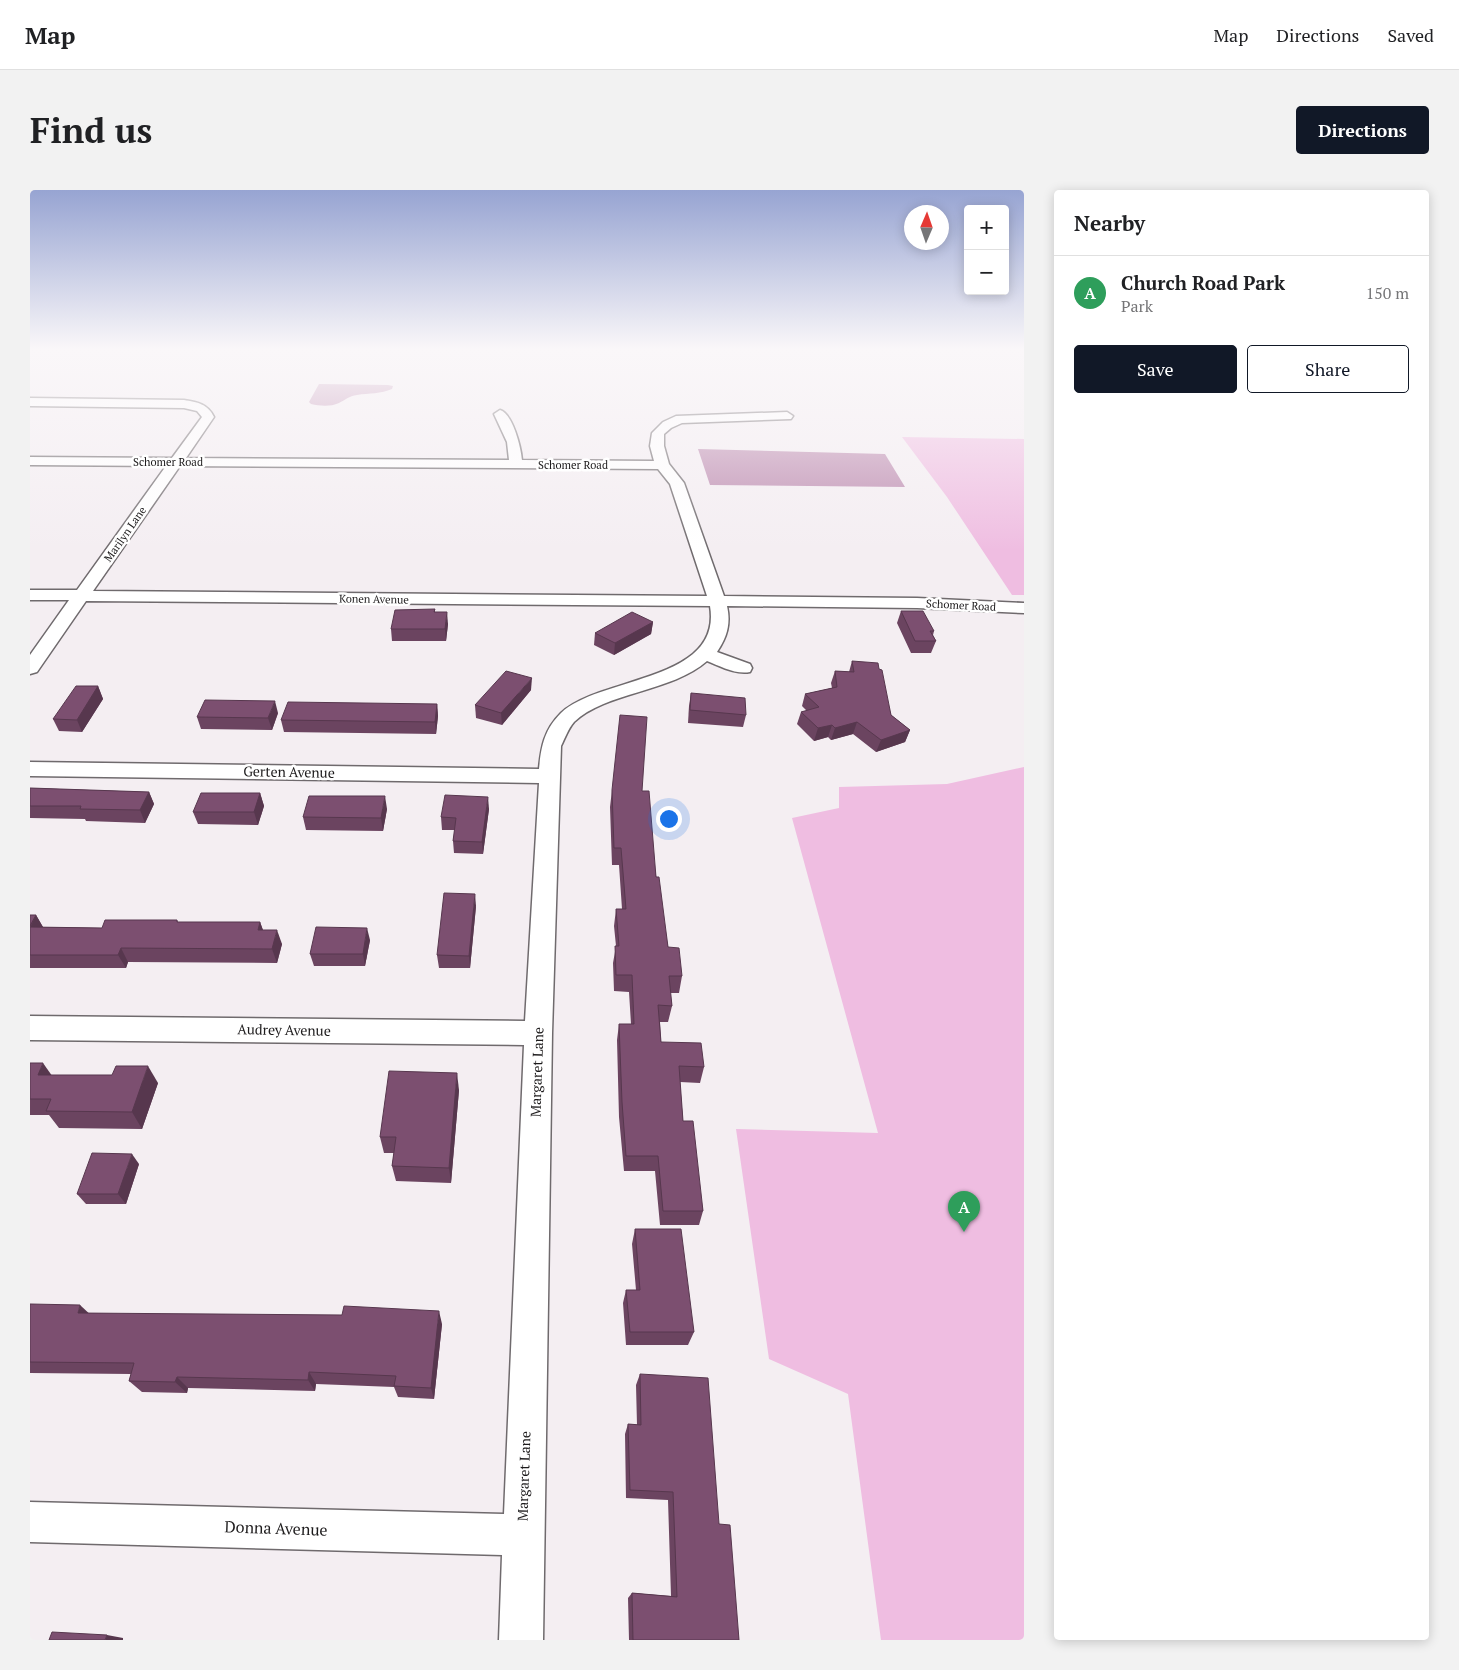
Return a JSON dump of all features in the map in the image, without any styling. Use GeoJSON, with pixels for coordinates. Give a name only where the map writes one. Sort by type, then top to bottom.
{"type":"FeatureCollection","features":[{"type":"Feature","properties":{"kind":"street","name":"Marilyn Lane"},"geometry":{"type":"LineString","coordinates":[[30,668],[208,416]]}},
{"type":"Feature","properties":{"kind":"street"},"geometry":{"type":"LineString","coordinates":[[501,416],[514,442],[516,465]]}},
{"type":"Feature","properties":{"kind":"street"},"geometry":{"type":"LineString","coordinates":[[718,602],[677,483],[662,465],[657,446],[658,433],[666,425],[680,419],[787,416]]}},
{"type":"Feature","properties":{"kind":"street","name":"Schomer Road"},"geometry":{"type":"LineString","coordinates":[[30,461],[662,465]]}},
{"type":"Feature","properties":{"kind":"street","name":"Konen Avenue"},"geometry":{"type":"LineString","coordinates":[[30,595],[718,602]]}},
{"type":"Feature","properties":{"kind":"street","name":"Schomer Road"},"geometry":{"type":"LineString","coordinates":[[718,602],[917,603],[1024,608]]}},
{"type":"Feature","properties":{"kind":"street","name":"Margaret Lane"},"geometry":{"type":"LineString","coordinates":[[521,1640],[522,1535],[538,1033],[548,776],[551,746],[560,727],[571,715],[604,697],[668,676],[705,654],[713,646],[719,632],[721,617],[718,602]]}},
{"type":"Feature","properties":{"kind":"street"},"geometry":{"type":"LineString","coordinates":[[705,654],[744,668]]}},
{"type":"Feature","properties":{"kind":"street","name":"Gerten Avenue"},"geometry":{"type":"LineString","coordinates":[[30,769],[548,776]]}},
{"type":"Feature","properties":{"kind":"street","name":"Audrey Avenue"},"geometry":{"type":"LineString","coordinates":[[30,1028],[538,1033]]}},
{"type":"Feature","properties":{"kind":"street","name":"Donna Avenue"},"geometry":{"type":"LineString","coordinates":[[30,1522],[522,1535]]}},
{"type":"Feature","properties":{"kind":"shaded area"},"geometry":{"type":"Polygon","coordinates":[[[902,437],[1024,439],[1024,595],[1012,595],[947,497],[902,437]]]}},
{"type":"Feature","properties":{"kind":"shaded area"},"geometry":{"type":"Polygon","coordinates":[[[698,449],[885,454],[905,487],[710,485],[698,449]]]}},
{"type":"Feature","properties":{"kind":"shaded area"},"geometry":{"type":"Polygon","coordinates":[[[1024,767],[1024,1640],[881,1640],[848,1394],[769,1359],[736,1129],[878,1133],[792,818],[839,808],[839,787],[947,784],[1024,767]]]}},
{"type":"Feature","properties":{"kind":"building"},"geometry":{"type":"Polygon","coordinates":[[[435,609],[434,612],[447,612],[445,629],[391,629],[395,610],[435,609]]]}},
{"type":"Feature","properties":{"kind":"building"},"geometry":{"type":"Polygon","coordinates":[[[901,611],[923,611],[934,631],[930,631],[936,641],[915,641],[901,611]]]}},
{"type":"Feature","properties":{"kind":"building"},"geometry":{"type":"Polygon","coordinates":[[[632,612],[653,622],[615,643],[595,633],[632,612]]]}},
{"type":"Feature","properties":{"kind":"building"},"geometry":{"type":"Polygon","coordinates":[[[852,661],[878,663],[879,669],[882,670],[891,715],[910,730],[881,740],[857,722],[835,728],[832,725],[818,728],[801,712],[819,707],[805,694],[837,687],[835,671],[854,672],[852,661]]]}},
{"type":"Feature","properties":{"kind":"building"},"geometry":{"type":"Polygon","coordinates":[[[506,671],[532,678],[501,713],[475,705],[506,671]]]}},
{"type":"Feature","properties":{"kind":"building"},"geometry":{"type":"Polygon","coordinates":[[[76,686],[98,686],[77,720],[53,719],[76,686]]]}},
{"type":"Feature","properties":{"kind":"building"},"geometry":{"type":"Polygon","coordinates":[[[691,693],[745,698],[746,715],[690,710],[691,693]]]}},
{"type":"Feature","properties":{"kind":"building"},"geometry":{"type":"Polygon","coordinates":[[[205,700],[275,701],[268,718],[197,717],[205,700]]]}},
{"type":"Feature","properties":{"kind":"building"},"geometry":{"type":"Polygon","coordinates":[[[288,702],[437,704],[435,722],[281,720],[288,702]]]}},
{"type":"Feature","properties":{"kind":"building"},"geometry":{"type":"Polygon","coordinates":[[[620,715],[647,717],[642,791],[649,791],[656,877],[659,877],[668,947],[679,948],[682,976],[669,976],[672,1006],[658,1005],[661,1042],[701,1043],[704,1067],[679,1066],[683,1121],[693,1121],[703,1211],[663,1211],[658,1156],[626,1156],[619,1024],[634,1024],[632,975],[616,975],[615,946],[619,946],[616,909],[626,909],[621,848],[614,848],[612,790],[620,715]]]}},
{"type":"Feature","properties":{"kind":"building"},"geometry":{"type":"Polygon","coordinates":[[[30,788],[149,792],[140,810],[80,809],[81,806],[30,806],[30,788]]]}},
{"type":"Feature","properties":{"kind":"building"},"geometry":{"type":"Polygon","coordinates":[[[201,793],[260,793],[254,812],[193,812],[201,793]]]}},
{"type":"Feature","properties":{"kind":"building"},"geometry":{"type":"Polygon","coordinates":[[[445,795],[488,797],[482,842],[453,841],[456,818],[441,817],[445,795]]]}},
{"type":"Feature","properties":{"kind":"building"},"geometry":{"type":"Polygon","coordinates":[[[309,796],[385,796],[381,818],[303,817],[309,796]]]}},
{"type":"Feature","properties":{"kind":"building"},"geometry":{"type":"Polygon","coordinates":[[[444,893],[475,894],[469,956],[437,955],[444,893]]]}},
{"type":"Feature","properties":{"kind":"building"},"geometry":{"type":"Polygon","coordinates":[[[30,915],[36,915],[30,926],[30,915]]]}},
{"type":"Feature","properties":{"kind":"building"},"geometry":{"type":"Polygon","coordinates":[[[105,920],[260,922],[258,930],[277,930],[272,949],[121,948],[118,955],[30,955],[30,927],[102,928],[105,920]]]}},
{"type":"Feature","properties":{"kind":"building"},"geometry":{"type":"Polygon","coordinates":[[[316,927],[367,928],[363,954],[310,954],[316,927]]]}},
{"type":"Feature","properties":{"kind":"building"},"geometry":{"type":"Polygon","coordinates":[[[30,1063],[43,1063],[38,1075],[112,1075],[116,1066],[148,1066],[132,1112],[46,1111],[51,1099],[30,1099],[30,1063]]]}},
{"type":"Feature","properties":{"kind":"building"},"geometry":{"type":"Polygon","coordinates":[[[389,1071],[457,1073],[449,1168],[392,1166],[396,1137],[380,1137],[389,1071]]]}},
{"type":"Feature","properties":{"kind":"building"},"geometry":{"type":"Polygon","coordinates":[[[92,1153],[132,1154],[118,1194],[77,1194],[92,1153]]]}},
{"type":"Feature","properties":{"kind":"building"},"geometry":{"type":"Polygon","coordinates":[[[635,1229],[681,1229],[694,1332],[630,1332],[626,1290],[640,1290],[635,1229]]]}},
{"type":"Feature","properties":{"kind":"building"},"geometry":{"type":"Polygon","coordinates":[[[30,1304],[80,1305],[78,1313],[342,1315],[344,1306],[439,1311],[431,1388],[394,1386],[396,1376],[309,1372],[308,1380],[177,1377],[175,1382],[129,1381],[134,1363],[30,1362],[30,1304]]]}},
{"type":"Feature","properties":{"kind":"building"},"geometry":{"type":"Polygon","coordinates":[[[640,1374],[708,1378],[719,1524],[730,1525],[739,1640],[633,1640],[632,1593],[677,1597],[673,1492],[630,1490],[628,1424],[641,1425],[640,1374]]]}},
{"type":"Feature","properties":{"kind":"building"},"geometry":{"type":"Polygon","coordinates":[[[52,1632],[107,1635],[105,1640],[49,1640],[52,1632]]]}},
{"type":"Feature","properties":{"kind":"place","name":"Church Road Park"},"geometry":{"type":"Point","coordinates":[964,1232]}}]}
